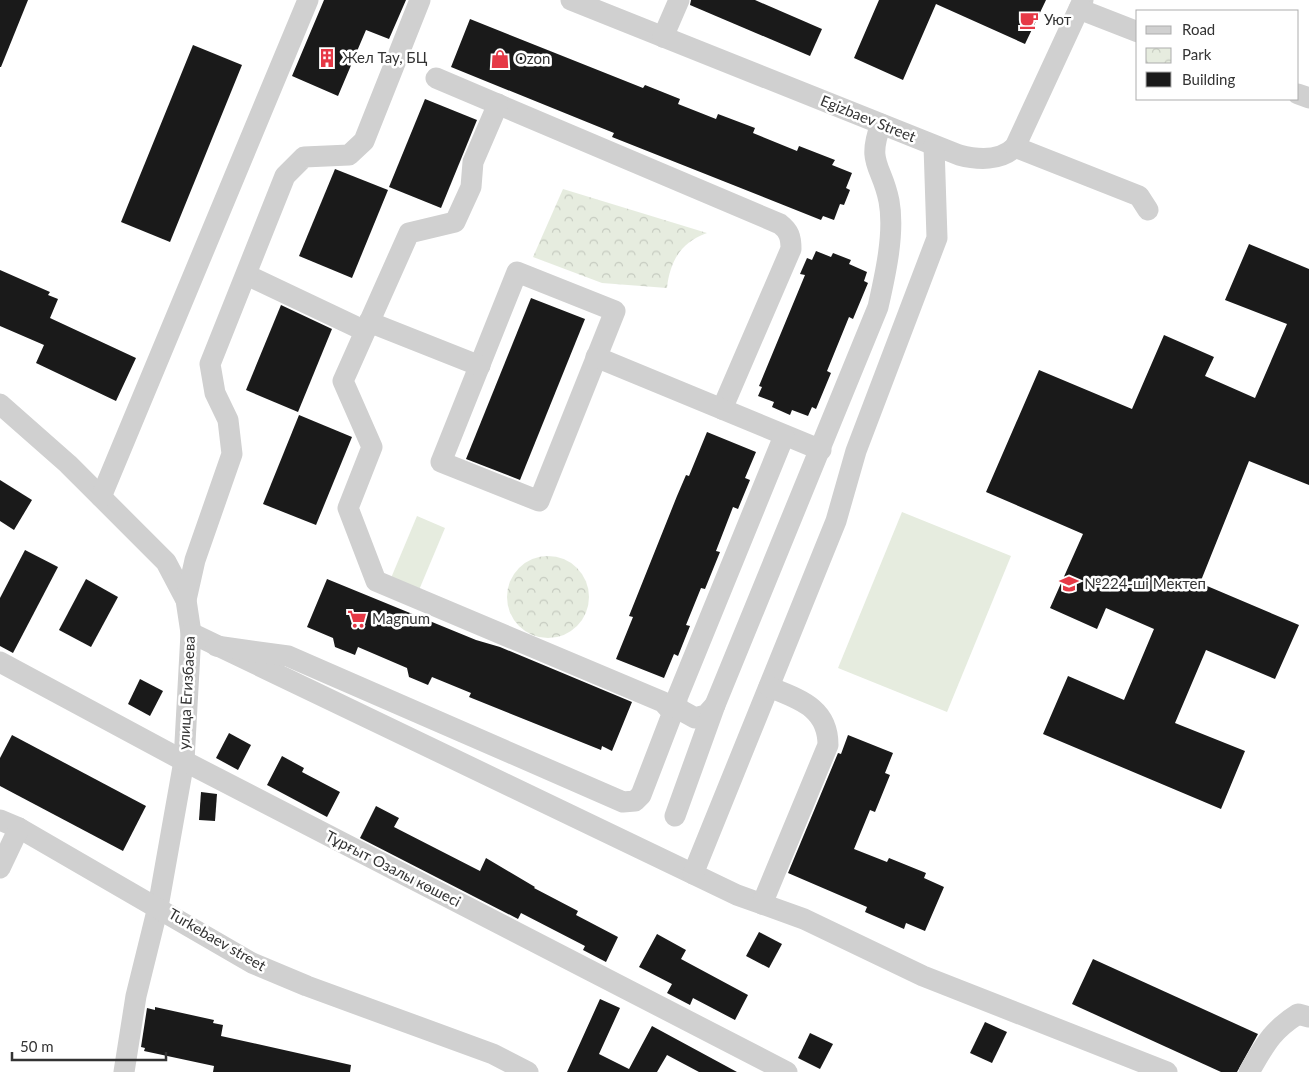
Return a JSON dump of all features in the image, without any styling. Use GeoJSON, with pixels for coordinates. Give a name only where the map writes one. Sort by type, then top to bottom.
{"type":"FeatureCollection","features":[{"type":"Feature","properties":{"kind":"street"},"geometry":{"type":"LineString","coordinates":[[101,497],[308,0]]}},
{"type":"Feature","properties":{"kind":"street"},"geometry":{"type":"LineString","coordinates":[[186,600],[195,560],[232,454],[228,420],[215,393],[210,364],[285,176],[304,157],[350,155],[364,141],[420,0]]}},
{"type":"Feature","properties":{"kind":"street","name":"Egizbaev Street"},"geometry":{"type":"LineString","coordinates":[[571,0],[959,156],[978,159],[1009,153],[1015,147]]}},
{"type":"Feature","properties":{"kind":"street"},"geometry":{"type":"LineString","coordinates":[[663,37],[679,0]]}},
{"type":"Feature","properties":{"kind":"street"},"geometry":{"type":"LineString","coordinates":[[1136,31],[1081,5],[1015,147],[1139,196],[1148,210]]}},
{"type":"Feature","properties":{"kind":"street"},"geometry":{"type":"LineString","coordinates":[[436,78],[780,224],[787,230],[791,239],[791,249],[722,409]]}},
{"type":"Feature","properties":{"kind":"street"},"geometry":{"type":"LineString","coordinates":[[216,646],[288,656],[623,802],[635,801],[641,795],[672,717],[671,711],[663,702],[376,581],[348,508],[372,447],[343,381],[409,234],[454,222],[471,186],[473,162],[498,104]]}},
{"type":"Feature","properties":{"kind":"street"},"geometry":{"type":"LineString","coordinates":[[675,816],[715,705],[822,450],[878,307],[889,261],[889,202],[873,151],[881,124]]}},
{"type":"Feature","properties":{"kind":"street"},"geometry":{"type":"LineString","coordinates":[[693,874],[836,521],[856,451],[937,238],[934,146]]}},
{"type":"Feature","properties":{"kind":"street"},"geometry":{"type":"LineString","coordinates":[[517,272],[615,311],[539,501],[441,462],[480,366],[517,272]]}},
{"type":"Feature","properties":{"kind":"street"},"geometry":{"type":"LineString","coordinates":[[247,275],[367,326],[480,366]]}},
{"type":"Feature","properties":{"kind":"street"},"geometry":{"type":"LineString","coordinates":[[596,358],[822,450]]}},
{"type":"Feature","properties":{"kind":"street","name":"улица Егизбаева"},"geometry":{"type":"LineString","coordinates":[[0,404],[68,464],[166,562],[186,600],[191,634],[184,761],[158,907],[136,996],[124,1072]]}},
{"type":"Feature","properties":{"kind":"street"},"geometry":{"type":"LineString","coordinates":[[715,705],[706,715],[695,718],[677,708],[677,698],[784,436]]}},
{"type":"Feature","properties":{"kind":"street"},"geometry":{"type":"LineString","coordinates":[[191,634],[737,895],[804,919],[923,976],[1167,1072]]}},
{"type":"Feature","properties":{"kind":"street","name":"Тұрғыт Озалы көшесі"},"geometry":{"type":"LineString","coordinates":[[0,662],[184,761],[787,1072]]}},
{"type":"Feature","properties":{"kind":"street"},"geometry":{"type":"LineString","coordinates":[[762,904],[828,745],[828,733],[822,720],[812,707],[769,687]]}},
{"type":"Feature","properties":{"kind":"street","name":"Turkebaev street"},"geometry":{"type":"LineString","coordinates":[[0,820],[19,828],[252,963],[307,986],[493,1054],[528,1072]]}},
{"type":"Feature","properties":{"kind":"street"},"geometry":{"type":"LineString","coordinates":[[0,868],[19,828]]}},
{"type":"Feature","properties":{"kind":"street"},"geometry":{"type":"LineString","coordinates":[[1249,1072],[1269,1038],[1280,1025],[1298,1014],[1309,1017]]}},
{"type":"Feature","properties":{"kind":"green space"},"geometry":{"type":"Polygon","coordinates":[[[563,189],[707,233],[690,242],[678,254],[671,269],[667,288],[602,283],[533,257],[563,189]]]}},
{"type":"Feature","properties":{"kind":"green space"},"geometry":{"type":"Polygon","coordinates":[[[902,512],[1011,556],[947,712],[838,668],[902,512]]]}},
{"type":"Feature","properties":{"kind":"green space"},"geometry":{"type":"Polygon","coordinates":[[[417,516],[445,528],[419,590],[391,578],[417,516]]]}},
{"type":"Feature","properties":{"kind":"green space"},"geometry":{"type":"Polygon","coordinates":[[[548,556],[564,559],[577,568],[586,581],[589,597],[586,613],[577,626],[564,635],[548,638],[532,635],[519,626],[510,613],[507,597],[510,581],[519,568],[532,559],[548,556]]]}},
{"type":"Feature","properties":{"kind":"building"},"geometry":{"type":"Polygon","coordinates":[[[0,0],[28,0],[1,67],[0,67],[0,0]]]}},
{"type":"Feature","properties":{"kind":"building","name":"Жел Тау, БЦ"},"geometry":{"type":"Polygon","coordinates":[[[324,0],[406,0],[389,39],[366,30],[338,96],[292,76],[324,0]]]}},
{"type":"Feature","properties":{"kind":"building"},"geometry":{"type":"Polygon","coordinates":[[[691,0],[755,0],[822,29],[810,56],[690,5],[691,0]]]}},
{"type":"Feature","properties":{"kind":"building"},"geometry":{"type":"Polygon","coordinates":[[[879,0],[1046,0],[1025,44],[936,4],[903,80],[854,58],[879,0]]]}},
{"type":"Feature","properties":{"kind":"building"},"geometry":{"type":"Polygon","coordinates":[[[470,19],[643,88],[645,85],[680,99],[678,104],[716,119],[718,114],[755,128],[753,133],[797,151],[799,146],[835,160],[832,165],[852,173],[846,188],[850,190],[844,205],[840,204],[834,220],[823,216],[821,220],[612,137],[614,133],[451,67],[470,19]]]}},
{"type":"Feature","properties":{"kind":"building"},"geometry":{"type":"Polygon","coordinates":[[[193,45],[242,65],[170,242],[121,222],[193,45]]]}},
{"type":"Feature","properties":{"kind":"building"},"geometry":{"type":"Polygon","coordinates":[[[425,99],[477,120],[441,208],[389,187],[425,99]]]}},
{"type":"Feature","properties":{"kind":"building"},"geometry":{"type":"Polygon","coordinates":[[[335,169],[388,190],[352,278],[299,256],[335,169]]]}},
{"type":"Feature","properties":{"kind":"building"},"geometry":{"type":"Polygon","coordinates":[[[1249,244],[1309,269],[1309,485],[1249,461],[1200,583],[1299,625],[1275,679],[1206,650],[1175,723],[1245,751],[1221,809],[1043,734],[1068,676],[1124,700],[1154,629],[1106,608],[1097,629],[1050,608],[1083,534],[986,492],[1039,370],[1132,409],[1164,335],[1214,357],[1205,376],[1255,398],[1287,324],[1225,300],[1249,244]]]}},
{"type":"Feature","properties":{"kind":"building"},"geometry":{"type":"Polygon","coordinates":[[[816,251],[831,257],[833,253],[851,260],[849,264],[867,272],[864,281],[868,283],[853,319],[849,317],[827,371],[831,373],[816,409],[812,407],[808,416],[792,410],[790,415],[772,407],[774,402],[758,396],[762,387],[759,386],[805,275],[800,274],[807,258],[812,260],[816,251]]]}},
{"type":"Feature","properties":{"kind":"building"},"geometry":{"type":"Polygon","coordinates":[[[0,270],[50,292],[48,295],[58,299],[50,318],[136,358],[116,401],[36,363],[44,345],[0,326],[0,270]]]}},
{"type":"Feature","properties":{"kind":"building"},"geometry":{"type":"Polygon","coordinates":[[[531,298],[585,319],[520,480],[466,459],[531,298]]]}},
{"type":"Feature","properties":{"kind":"building"},"geometry":{"type":"Polygon","coordinates":[[[281,305],[332,329],[298,412],[246,390],[281,305]]]}},
{"type":"Feature","properties":{"kind":"building"},"geometry":{"type":"Polygon","coordinates":[[[299,415],[352,437],[316,525],[263,504],[299,415]]]}},
{"type":"Feature","properties":{"kind":"building"},"geometry":{"type":"Polygon","coordinates":[[[707,432],[756,452],[745,478],[750,480],[738,509],[733,507],[716,551],[720,552],[705,589],[701,588],[686,625],[690,626],[678,656],[674,654],[664,678],[616,659],[633,617],[629,616],[677,496],[686,475],[689,476],[707,432]]]}},
{"type":"Feature","properties":{"kind":"building"},"geometry":{"type":"Polygon","coordinates":[[[0,480],[32,500],[14,530],[0,521],[0,480]]]}},
{"type":"Feature","properties":{"kind":"building"},"geometry":{"type":"Polygon","coordinates":[[[25,550],[58,567],[13,653],[0,646],[0,598],[25,550]]]}},
{"type":"Feature","properties":{"kind":"building"},"geometry":{"type":"Polygon","coordinates":[[[86,579],[118,597],[91,647],[59,630],[86,579]]]}},
{"type":"Feature","properties":{"kind":"building"},"geometry":{"type":"Polygon","coordinates":[[[327,579],[476,640],[500,647],[632,702],[612,751],[602,746],[601,750],[469,697],[471,693],[432,677],[428,685],[409,677],[407,668],[358,647],[355,655],[335,647],[333,638],[307,627],[327,579]]]}},
{"type":"Feature","properties":{"kind":"building"},"geometry":{"type":"Polygon","coordinates":[[[140,679],[163,691],[150,716],[128,704],[140,679]]]}},
{"type":"Feature","properties":{"kind":"building"},"geometry":{"type":"Polygon","coordinates":[[[229,733],[251,745],[238,770],[216,758],[229,733]]]}},
{"type":"Feature","properties":{"kind":"building"},"geometry":{"type":"Polygon","coordinates":[[[12,735],[146,806],[123,851],[0,786],[0,758],[12,735]]]}},
{"type":"Feature","properties":{"kind":"building"},"geometry":{"type":"Polygon","coordinates":[[[848,735],[893,753],[885,773],[890,775],[875,812],[870,810],[854,849],[887,862],[889,858],[926,873],[924,878],[944,887],[925,931],[906,923],[904,929],[865,912],[867,907],[788,873],[838,753],[841,754],[848,735]]]}},
{"type":"Feature","properties":{"kind":"building"},"geometry":{"type":"Polygon","coordinates":[[[282,756],[304,768],[302,772],[340,792],[327,817],[267,785],[282,756]]]}},
{"type":"Feature","properties":{"kind":"building"},"geometry":{"type":"Polygon","coordinates":[[[201,792],[217,794],[215,821],[199,820],[201,792]]]}},
{"type":"Feature","properties":{"kind":"building"},"geometry":{"type":"Polygon","coordinates":[[[376,806],[399,818],[394,827],[480,871],[486,858],[534,888],[578,911],[576,915],[618,937],[606,962],[583,950],[585,946],[521,913],[518,919],[360,838],[376,806]]]}},
{"type":"Feature","properties":{"kind":"building"},"geometry":{"type":"Polygon","coordinates":[[[759,932],[782,944],[769,968],[746,956],[759,932]]]}},
{"type":"Feature","properties":{"kind":"building"},"geometry":{"type":"Polygon","coordinates":[[[657,934],[686,950],[681,959],[748,995],[735,1020],[693,998],[690,1005],[667,993],[672,984],[639,967],[657,934]]]}},
{"type":"Feature","properties":{"kind":"building"},"geometry":{"type":"Polygon","coordinates":[[[1093,959],[1258,1034],[1237,1072],[1221,1072],[1072,1004],[1093,959]]]}},
{"type":"Feature","properties":{"kind":"building"},"geometry":{"type":"Polygon","coordinates":[[[600,999],[620,1008],[599,1054],[629,1069],[652,1026],[737,1072],[699,1072],[667,1055],[657,1072],[567,1072],[600,999]]]}},
{"type":"Feature","properties":{"kind":"building"},"geometry":{"type":"Polygon","coordinates":[[[155,1007],[214,1020],[213,1023],[223,1025],[221,1036],[351,1065],[350,1072],[213,1072],[214,1066],[144,1051],[145,1048],[141,1047],[147,1008],[155,1010],[155,1007]]]}},
{"type":"Feature","properties":{"kind":"building"},"geometry":{"type":"Polygon","coordinates":[[[985,1022],[1007,1032],[992,1063],[970,1053],[985,1022]]]}},
{"type":"Feature","properties":{"kind":"building"},"geometry":{"type":"Polygon","coordinates":[[[810,1033],[833,1044],[820,1069],[798,1058],[810,1033]]]}},
{"type":"Feature","properties":{"kind":"place","name":"Уют"},"geometry":{"type":"Point","coordinates":[1029,20]}},
{"type":"Feature","properties":{"kind":"place","name":"Жел Тау, БЦ"},"geometry":{"type":"Point","coordinates":[327,58]}},
{"type":"Feature","properties":{"kind":"place","name":"Ozon"},"geometry":{"type":"Point","coordinates":[500,59]}},
{"type":"Feature","properties":{"kind":"place","name":"№224-ші Мектеп"},"geometry":{"type":"Point","coordinates":[1069,584]}},
{"type":"Feature","properties":{"kind":"place","name":"Magnum"},"geometry":{"type":"Point","coordinates":[357,619]}}]}
